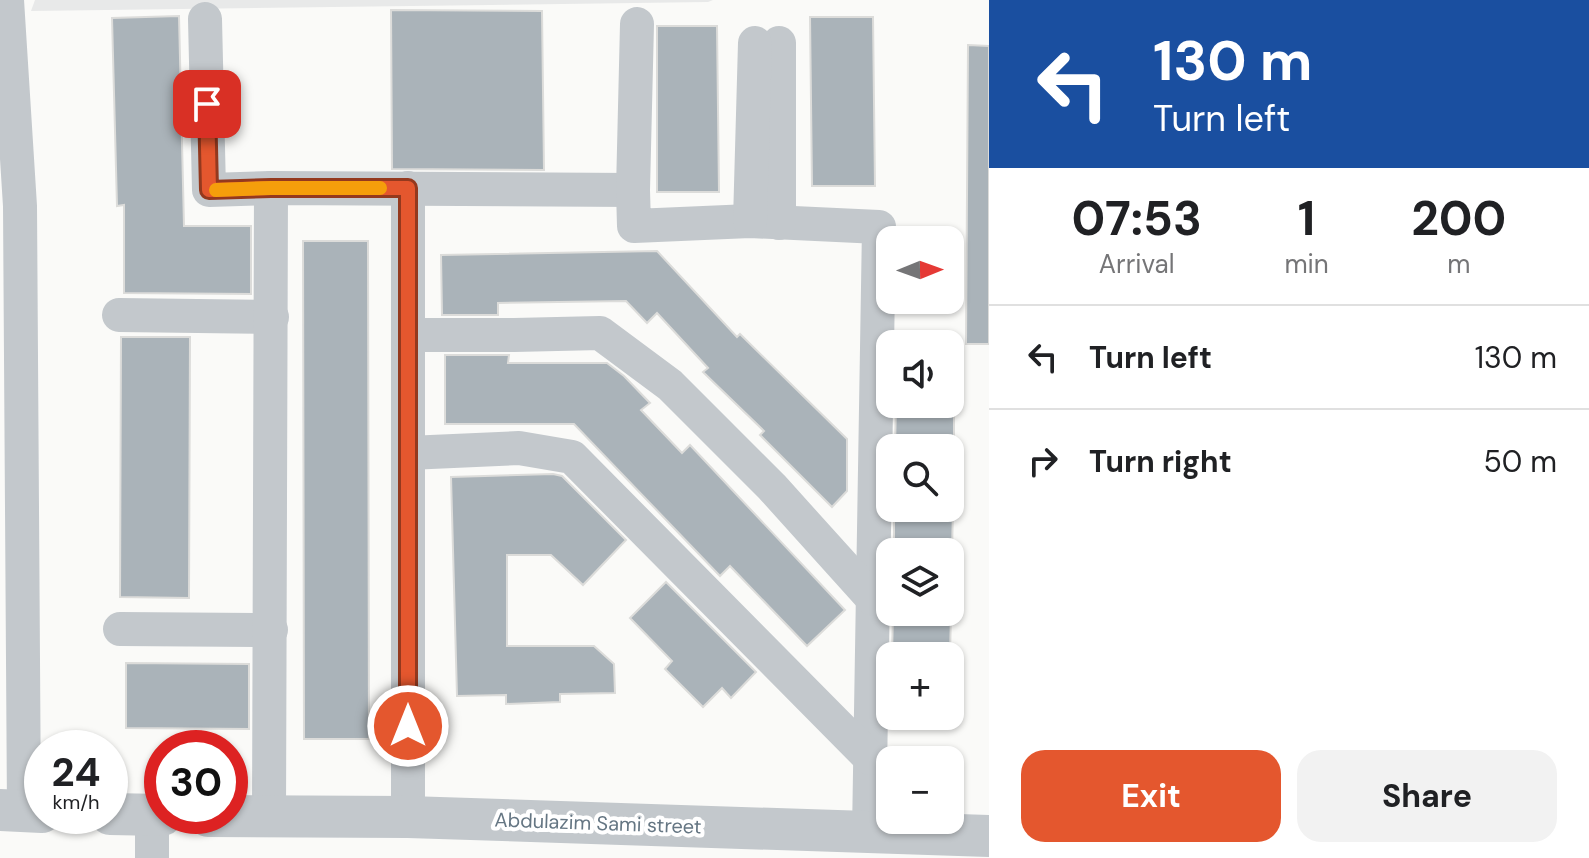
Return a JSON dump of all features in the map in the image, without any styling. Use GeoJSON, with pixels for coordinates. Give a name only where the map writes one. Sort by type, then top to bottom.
{"type":"FeatureCollection","features":[{"type":"Feature","properties":{"kind":"street"},"geometry":{"type":"LineString","coordinates":[[7,0],[20,206],[22,811]]}},
{"type":"Feature","properties":{"kind":"street"},"geometry":{"type":"LineString","coordinates":[[205,19],[209,190],[633,190]]}},
{"type":"Feature","properties":{"kind":"street"},"geometry":{"type":"LineString","coordinates":[[637,24],[634,226],[764,222],[879,227],[869,833]]}},
{"type":"Feature","properties":{"kind":"street"},"geometry":{"type":"LineString","coordinates":[[764,222],[767,43]]}},
{"type":"Feature","properties":{"kind":"street"},"geometry":{"type":"LineString","coordinates":[[269,817],[271,188]]}},
{"type":"Feature","properties":{"kind":"street"},"geometry":{"type":"LineString","coordinates":[[408,188],[408,817]]}},
{"type":"Feature","properties":{"kind":"street"},"geometry":{"type":"LineString","coordinates":[[119,315],[272,317]]}},
{"type":"Feature","properties":{"kind":"street"},"geometry":{"type":"LineString","coordinates":[[408,335],[600,333],[670,385],[772,487],[873,599]]}},
{"type":"Feature","properties":{"kind":"street"},"geometry":{"type":"LineString","coordinates":[[408,453],[519,448],[572,457],[870,758]]}},
{"type":"Feature","properties":{"kind":"street"},"geometry":{"type":"LineString","coordinates":[[120,629],[271,630]]}},
{"type":"Feature","properties":{"kind":"street","name":"Abdulazim Sami street"},"geometry":{"type":"LineString","coordinates":[[248,817],[408,817],[989,836]]}},
{"type":"Feature","properties":{"kind":"street"},"geometry":{"type":"LineString","coordinates":[[152,858],[155,834]]}},
{"type":"Feature","properties":{"kind":"shaded area"},"geometry":{"type":"Polygon","coordinates":[[[35,0],[713,0],[31,11],[35,0]]]}},
{"type":"Feature","properties":{"kind":"building"},"geometry":{"type":"Polygon","coordinates":[[[391,10],[542,11],[544,170],[392,169],[391,10]]]}},
{"type":"Feature","properties":{"kind":"building"},"geometry":{"type":"Polygon","coordinates":[[[179,16],[184,226],[251,226],[251,294],[124,293],[124,205],[117,206],[112,18],[179,16]]]}},
{"type":"Feature","properties":{"kind":"building"},"geometry":{"type":"Polygon","coordinates":[[[810,17],[873,17],[875,186],[812,186],[810,17]]]}},
{"type":"Feature","properties":{"kind":"building"},"geometry":{"type":"Polygon","coordinates":[[[657,26],[717,26],[719,192],[657,192],[657,26]]]}},
{"type":"Feature","properties":{"kind":"building"},"geometry":{"type":"Polygon","coordinates":[[[968,45],[989,46],[989,344],[966,344],[968,45]]]}},
{"type":"Feature","properties":{"kind":"building"},"geometry":{"type":"Polygon","coordinates":[[[303,241],[368,241],[369,739],[304,739],[303,241]]]}},
{"type":"Feature","properties":{"kind":"building"},"geometry":{"type":"Polygon","coordinates":[[[657,251],[737,337],[740,334],[847,439],[847,491],[832,507],[760,435],[764,431],[703,372],[708,368],[657,313],[647,323],[626,301],[498,303],[498,315],[442,315],[441,255],[657,251]]]}},
{"type":"Feature","properties":{"kind":"building"},"geometry":{"type":"Polygon","coordinates":[[[121,337],[190,337],[189,598],[120,597],[121,337]]]}},
{"type":"Feature","properties":{"kind":"building"},"geometry":{"type":"Polygon","coordinates":[[[445,355],[509,355],[508,363],[607,363],[650,403],[641,410],[682,453],[690,445],[845,610],[807,646],[730,566],[720,576],[574,424],[445,424],[445,355]]]}},
{"type":"Feature","properties":{"kind":"building"},"geometry":{"type":"Polygon","coordinates":[[[896,418],[954,418],[954,434],[895,434],[896,418]]]}},
{"type":"Feature","properties":{"kind":"building"},"geometry":{"type":"Polygon","coordinates":[[[562,476],[626,540],[583,585],[551,555],[507,555],[507,646],[594,646],[614,664],[615,693],[560,694],[560,702],[506,704],[506,695],[457,696],[451,477],[562,476]]]}},
{"type":"Feature","properties":{"kind":"building"},"geometry":{"type":"Polygon","coordinates":[[[894,522],[953,522],[952,538],[894,538],[894,522]]]}},
{"type":"Feature","properties":{"kind":"building"},"geometry":{"type":"Polygon","coordinates":[[[666,582],[756,672],[731,698],[722,688],[703,707],[665,669],[672,661],[630,618],[666,582]]]}},
{"type":"Feature","properties":{"kind":"building"},"geometry":{"type":"Polygon","coordinates":[[[893,626],[951,626],[950,642],[892,642],[893,626]]]}},
{"type":"Feature","properties":{"kind":"building"},"geometry":{"type":"Polygon","coordinates":[[[126,663],[249,664],[249,729],[126,728],[126,663]]]}},
{"type":"Feature","properties":{"kind":"slow traffic"},"geometry":{"type":"LineString","coordinates":[[216,190],[380,188]]}},
{"type":"Feature","properties":{"kind":"route"},"geometry":{"type":"LineString","coordinates":[[207,104],[209,190],[408,188],[408,726]]}}]}
